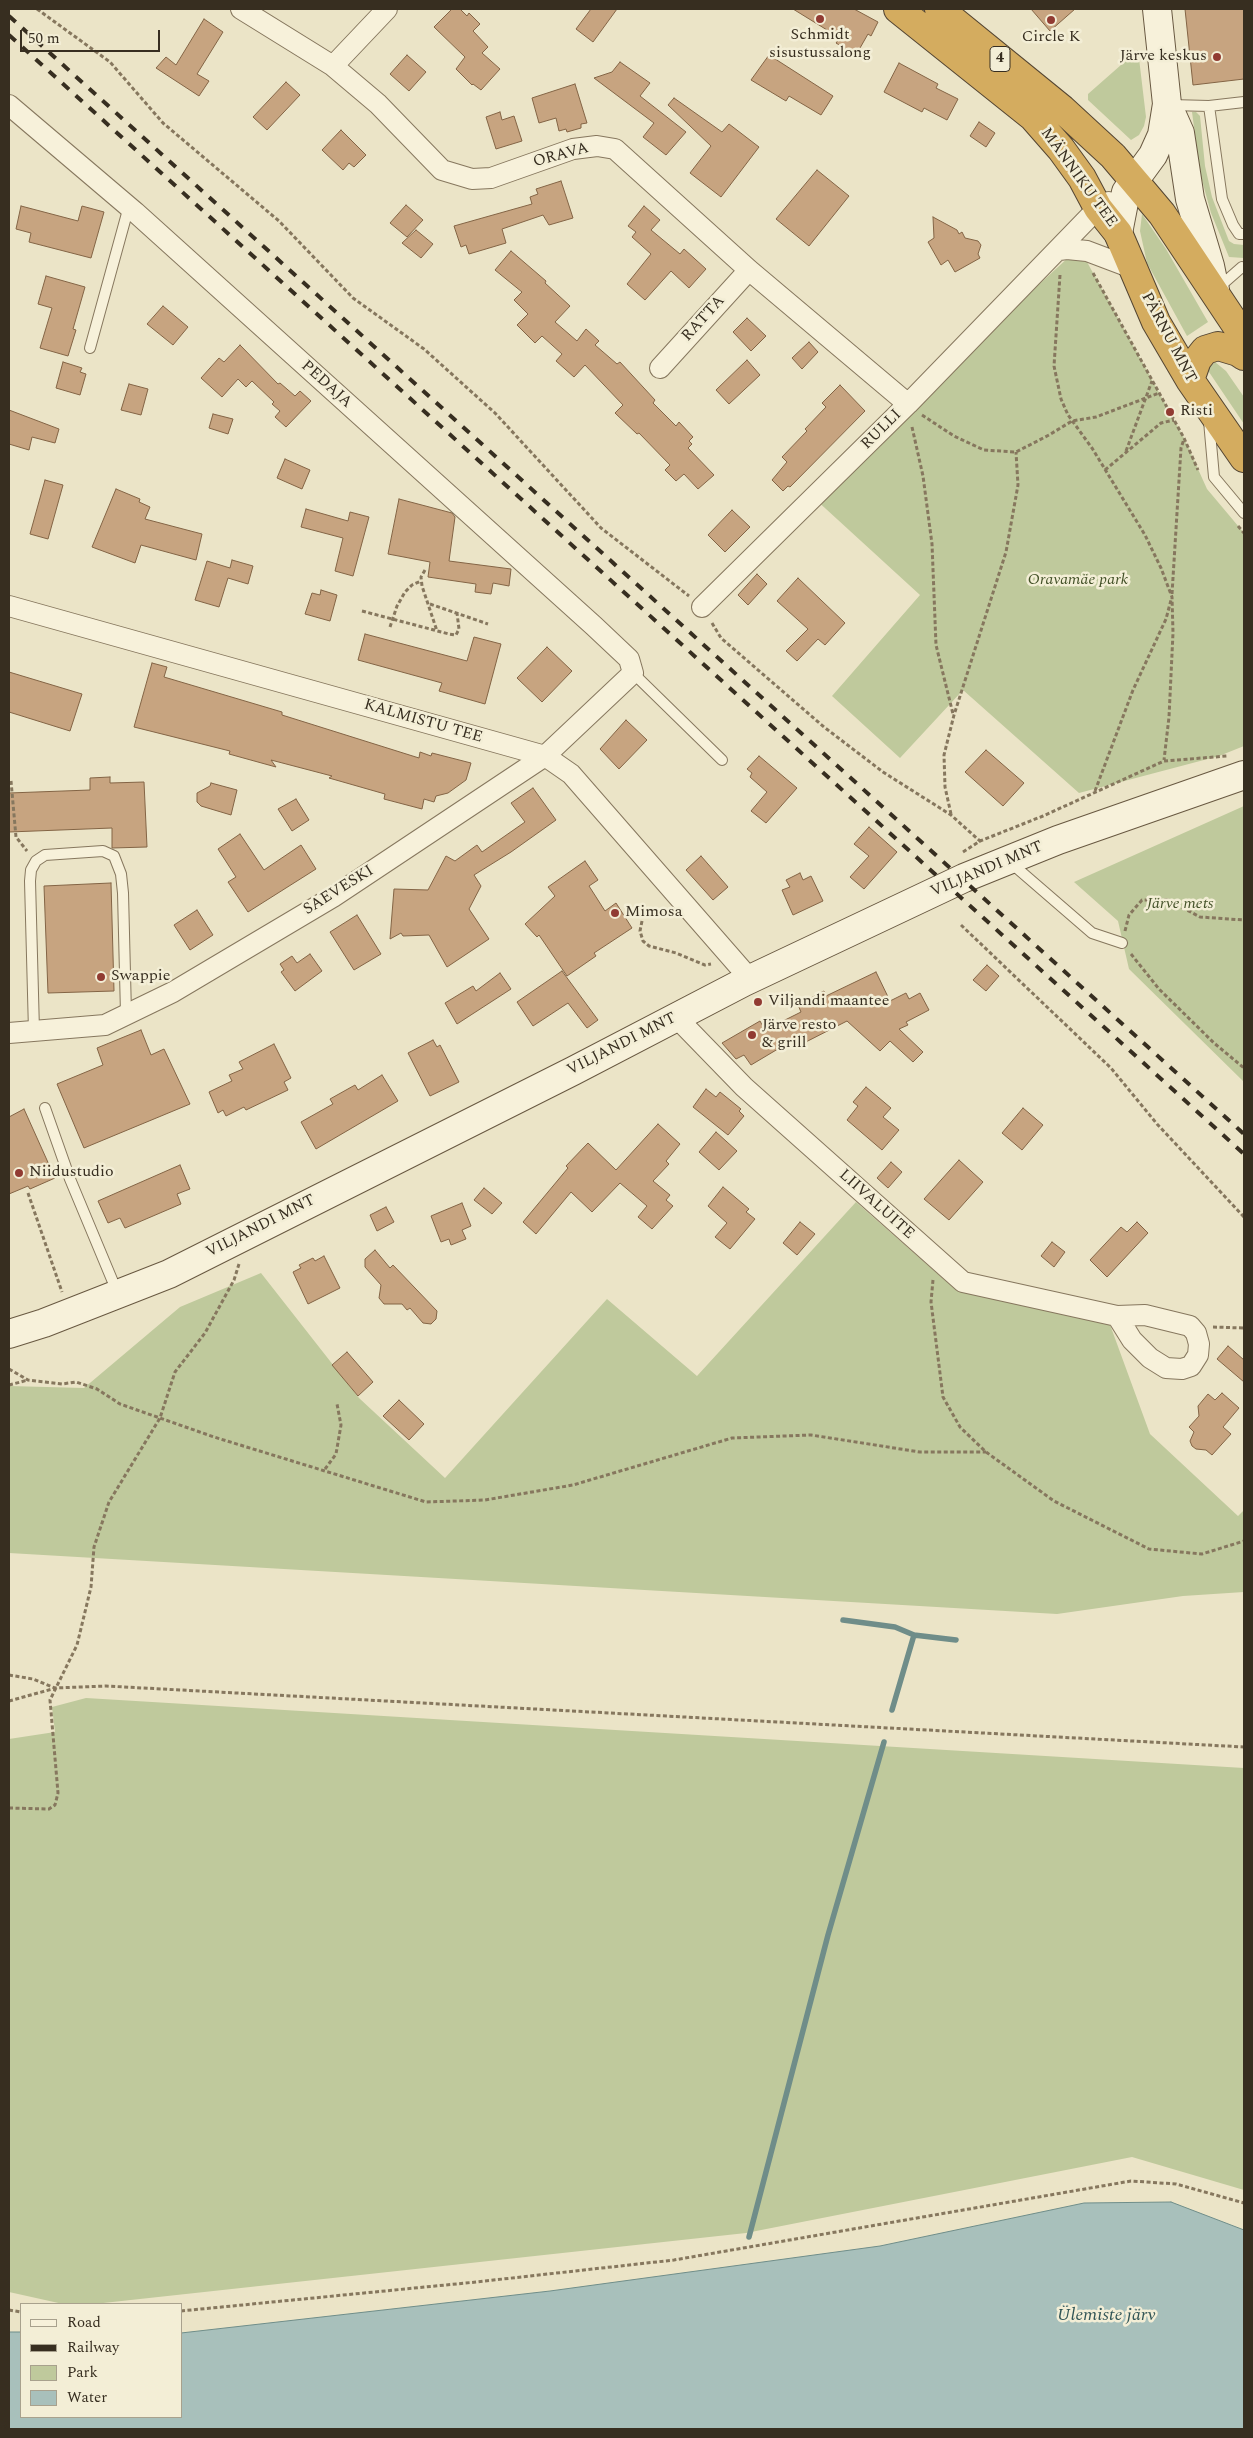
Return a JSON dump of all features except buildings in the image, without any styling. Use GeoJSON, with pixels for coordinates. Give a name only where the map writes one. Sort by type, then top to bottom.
{"type":"FeatureCollection","features":[{"type":"Feature","properties":{"kind":"highway","name":"MÄNNIKU TEE"},"geometry":{"type":"LineString","coordinates":[[898,9],[1033,117],[1048,133],[1082,178],[1098,208],[1118,234]]}},
{"type":"Feature","properties":{"kind":"highway","name":"MÄNNIKU TEE"},"geometry":{"type":"LineString","coordinates":[[939,9],[1062,108],[1131,186]]}},
{"type":"Feature","properties":{"kind":"highway","name":"4"},"geometry":{"type":"LineString","coordinates":[[1131,186],[1162,214],[1215,290],[1244,337]]}},
{"type":"Feature","properties":{"kind":"highway","name":"PÄRNU MNT"},"geometry":{"type":"LineString","coordinates":[[1118,234],[1156,322],[1208,408],[1244,458]]}},
{"type":"Feature","properties":{"kind":"highway"},"geometry":{"type":"LineString","coordinates":[[1190,380],[1197,360],[1206,350],[1218,346],[1238,352],[1244,356]]}},
{"type":"Feature","properties":{"kind":"main road"},"geometry":{"type":"LineString","coordinates":[[1118,234],[1131,186],[1158,145],[1162,135],[1167,104],[1157,9]]}},
{"type":"Feature","properties":{"kind":"main road"},"geometry":{"type":"LineString","coordinates":[[1167,104],[1180,133],[1190,199],[1210,266],[1215,290]]}},
{"type":"Feature","properties":{"kind":"main road","name":"VILJANDI MNT"},"geometry":{"type":"LineString","coordinates":[[9,1334],[44,1323],[169,1274],[750,979],[964,878],[1238,765]]}},
{"type":"Feature","properties":{"kind":"street","name":"ORAVA"},"geometry":{"type":"LineString","coordinates":[[241,9],[333,66],[378,104],[442,170],[472,179],[492,178],[573,149],[597,146],[615,150],[749,270],[908,404]]}},
{"type":"Feature","properties":{"kind":"street"},"geometry":{"type":"LineString","coordinates":[[333,66],[387,9]]}},
{"type":"Feature","properties":{"kind":"street","name":"PEDAJA"},"geometry":{"type":"LineString","coordinates":[[9,104],[129,206],[629,658],[633,673]]}},
{"type":"Feature","properties":{"kind":"street","name":"RULLI"},"geometry":{"type":"LineString","coordinates":[[702,607],[1063,249],[1098,208],[1131,186]]}},
{"type":"Feature","properties":{"kind":"street"},"geometry":{"type":"LineString","coordinates":[[1063,249],[1087,251],[1132,268]]}},
{"type":"Feature","properties":{"kind":"street","name":"RATTA"},"geometry":{"type":"LineString","coordinates":[[660,368],[749,270]]}},
{"type":"Feature","properties":{"kind":"street","name":"KALMISTU TEE"},"geometry":{"type":"LineString","coordinates":[[9,606],[545,756],[571,774],[750,979]]}},
{"type":"Feature","properties":{"kind":"street","name":"SAEVESKI"},"geometry":{"type":"LineString","coordinates":[[9,1033],[105,1025],[173,992],[333,897],[545,756],[633,673]]}},
{"type":"Feature","properties":{"kind":"street","name":"LIIVALUITE"},"geometry":{"type":"LineString","coordinates":[[676,1017],[744,1087],[963,1282],[1117,1316],[1145,1315],[1190,1326]]}},
{"type":"Feature","properties":{"kind":"street"},"geometry":{"type":"LineString","coordinates":[[1117,1316],[1132,1340],[1150,1358],[1166,1368],[1182,1370],[1191,1366],[1198,1355],[1199,1344],[1196,1333],[1190,1326]]}},
{"type":"Feature","properties":{"kind":"lane"},"geometry":{"type":"LineString","coordinates":[[1167,104],[1209,106],[1244,102]]}},
{"type":"Feature","properties":{"kind":"lane"},"geometry":{"type":"LineString","coordinates":[[1209,106],[1222,199],[1232,225],[1239,234],[1244,234]]}},
{"type":"Feature","properties":{"kind":"lane"},"geometry":{"type":"LineString","coordinates":[[90,348],[129,206]]}},
{"type":"Feature","properties":{"kind":"lane"},"geometry":{"type":"LineString","coordinates":[[1215,290],[1244,268]]}},
{"type":"Feature","properties":{"kind":"lane"},"geometry":{"type":"LineString","coordinates":[[1208,408],[1214,477],[1244,512]]}},
{"type":"Feature","properties":{"kind":"lane"},"geometry":{"type":"LineString","coordinates":[[633,673],[722,760]]}},
{"type":"Feature","properties":{"kind":"lane"},"geometry":{"type":"LineString","coordinates":[[34,1031],[30,881],[31,870],[36,861],[45,855],[103,851],[114,856],[121,874],[123,893],[126,1014]]}},
{"type":"Feature","properties":{"kind":"lane"},"geometry":{"type":"LineString","coordinates":[[1008,861],[1092,933],[1122,943]]}},
{"type":"Feature","properties":{"kind":"lane"},"geometry":{"type":"LineString","coordinates":[[45,1108],[70,1179],[118,1295]]}},
{"type":"Feature","properties":{"kind":"path"},"geometry":{"type":"LineString","coordinates":[[37,9],[110,62],[163,123],[279,221],[353,298],[424,349],[495,413],[601,528],[702,607],[720,638],[824,727],[883,772],[951,814],[980,841],[1008,861]]}},
{"type":"Feature","properties":{"kind":"path"},"geometry":{"type":"LineString","coordinates":[[1063,249],[1054,366],[1061,399],[1072,421],[1145,535],[1172,597],[1166,619],[1133,690],[1096,791]]}},
{"type":"Feature","properties":{"kind":"path"},"geometry":{"type":"LineString","coordinates":[[1091,269],[1184,438],[1200,475]]}},
{"type":"Feature","properties":{"kind":"path"},"geometry":{"type":"LineString","coordinates":[[1125,452],[1152,381]]}},
{"type":"Feature","properties":{"kind":"path"},"geometry":{"type":"LineString","coordinates":[[908,404],[954,436],[984,450],[1016,452],[1072,421],[1096,417],[1159,393]]}},
{"type":"Feature","properties":{"kind":"path"},"geometry":{"type":"LineString","coordinates":[[908,404],[923,476],[932,544],[936,645],[954,715]]}},
{"type":"Feature","properties":{"kind":"path"},"geometry":{"type":"LineString","coordinates":[[1105,470],[1161,423],[1174,420]]}},
{"type":"Feature","properties":{"kind":"path"},"geometry":{"type":"LineString","coordinates":[[1164,761],[1169,717],[1173,633],[1172,597],[1181,448],[1184,438]]}},
{"type":"Feature","properties":{"kind":"path"},"geometry":{"type":"LineString","coordinates":[[951,814],[946,787],[944,755],[954,715],[1006,552],[1018,486],[1016,452]]}},
{"type":"Feature","properties":{"kind":"path"},"geometry":{"type":"LineString","coordinates":[[1232,518],[1244,533]]}},
{"type":"Feature","properties":{"kind":"path"},"geometry":{"type":"LineString","coordinates":[[425,570],[422,581],[437,631]]}},
{"type":"Feature","properties":{"kind":"path"},"geometry":{"type":"LineString","coordinates":[[390,627],[405,592],[412,585],[422,581]]}},
{"type":"Feature","properties":{"kind":"path"},"geometry":{"type":"LineString","coordinates":[[429,604],[488,624]]}},
{"type":"Feature","properties":{"kind":"path"},"geometry":{"type":"LineString","coordinates":[[362,610],[437,631],[456,634],[460,622],[457,613]]}},
{"type":"Feature","properties":{"kind":"path"},"geometry":{"type":"LineString","coordinates":[[980,841],[1043,816],[1164,761],[1238,765]]}},
{"type":"Feature","properties":{"kind":"path"},"geometry":{"type":"LineString","coordinates":[[11,781],[16,838],[36,861]]}},
{"type":"Feature","properties":{"kind":"path"},"geometry":{"type":"LineString","coordinates":[[1244,920],[1200,918],[1168,900],[1142,900],[1129,915],[1122,943],[1159,989],[1214,1043],[1244,1068]]}},
{"type":"Feature","properties":{"kind":"path"},"geometry":{"type":"LineString","coordinates":[[642,921],[640,931],[643,942],[654,948],[676,953],[705,965],[730,956]]}},
{"type":"Feature","properties":{"kind":"path"},"geometry":{"type":"LineString","coordinates":[[961,924],[1111,1068],[1157,1124],[1244,1217]]}},
{"type":"Feature","properties":{"kind":"path"},"geometry":{"type":"LineString","coordinates":[[28,1193],[63,1294]]}},
{"type":"Feature","properties":{"kind":"path"},"geometry":{"type":"LineString","coordinates":[[934,1257],[931,1302],[943,1397],[960,1427],[986,1452],[1054,1501],[1149,1549],[1202,1554],[1244,1541]]}},
{"type":"Feature","properties":{"kind":"path"},"geometry":{"type":"LineString","coordinates":[[9,1808],[49,1809],[55,1805],[58,1794],[49,1709],[50,1700],[77,1645],[91,1587],[94,1547],[109,1502],[160,1418],[175,1372],[205,1333],[234,1280],[240,1259]]}},
{"type":"Feature","properties":{"kind":"path"},"geometry":{"type":"LineString","coordinates":[[1190,1326],[1244,1328]]}},
{"type":"Feature","properties":{"kind":"path"},"geometry":{"type":"LineString","coordinates":[[9,1369],[28,1380]]}},
{"type":"Feature","properties":{"kind":"path"},"geometry":{"type":"LineString","coordinates":[[9,1385],[28,1380],[62,1384],[76,1382],[97,1389],[120,1404],[214,1437],[426,1502],[485,1500],[573,1485],[732,1438],[811,1435],[920,1452],[986,1452]]}},
{"type":"Feature","properties":{"kind":"path"},"geometry":{"type":"LineString","coordinates":[[325,1470],[336,1454],[341,1425],[337,1404]]}},
{"type":"Feature","properties":{"kind":"path"},"geometry":{"type":"LineString","coordinates":[[9,1675],[33,1679],[56,1688]]}},
{"type":"Feature","properties":{"kind":"path"},"geometry":{"type":"LineString","coordinates":[[9,1700],[56,1688],[106,1686],[1244,1747]]}},
{"type":"Feature","properties":{"kind":"path"},"geometry":{"type":"LineString","coordinates":[[182,2311],[476,2282],[674,2260],[1131,2181],[1176,2184],[1244,2203]]}},
{"type":"Feature","properties":{"kind":"green space"},"geometry":{"type":"Polygon","coordinates":[[[1138,50],[1146,117],[1139,135],[1131,140],[1088,100],[1088,94],[1138,50]]]}},
{"type":"Feature","properties":{"kind":"green space"},"geometry":{"type":"Polygon","coordinates":[[[1192,112],[1196,112],[1200,116],[1205,166],[1212,197],[1229,241],[1234,244],[1244,245],[1244,258],[1229,257],[1211,213],[1200,173],[1192,112]]]}},
{"type":"Feature","properties":{"kind":"green space"},"geometry":{"type":"Polygon","coordinates":[[[1142,214],[1166,249],[1208,322],[1187,336],[1147,263],[1140,231],[1142,214]]]}},
{"type":"Feature","properties":{"kind":"green space","name":"Oravamäe park"},"geometry":{"type":"Polygon","coordinates":[[[1069,257],[1087,262],[1184,438],[1207,489],[1244,533],[1244,746],[1219,756],[1079,793],[963,690],[900,758],[832,696],[920,595],[814,498],[908,404],[1069,257]]]}},
{"type":"Feature","properties":{"kind":"green space"},"geometry":{"type":"Polygon","coordinates":[[[1215,362],[1226,371],[1244,397],[1244,424],[1209,372],[1209,368],[1215,362]]]}},
{"type":"Feature","properties":{"kind":"green space","name":"Järve mets"},"geometry":{"type":"Polygon","coordinates":[[[1244,806],[1244,1082],[1129,969],[1118,921],[1074,882],[1244,806]]]}},
{"type":"Feature","properties":{"kind":"green space"},"geometry":{"type":"Polygon","coordinates":[[[856,1202],[956,1290],[1109,1322],[1150,1434],[1238,1516],[1244,1510],[1244,1592],[1183,1596],[1057,1614],[9,1553],[9,1386],[84,1388],[180,1307],[261,1273],[359,1398],[445,1478],[607,1299],[697,1376],[856,1202]]]}},
{"type":"Feature","properties":{"kind":"green space"},"geometry":{"type":"Polygon","coordinates":[[[86,1698],[1244,1768],[1244,2190],[1132,2157],[746,2233],[103,2303],[58,2303],[9,2292],[9,1739],[55,1732],[52,1707],[86,1698]]]}},
{"type":"Feature","properties":{"kind":"water","name":"Ülemiste järv"},"geometry":{"type":"Polygon","coordinates":[[[1171,2202],[1244,2230],[1244,2429],[9,2429],[9,2332],[20,2332],[20,2418],[182,2418],[182,2333],[550,2291],[880,2246],[1084,2203],[1171,2202]]]}},
{"type":"Feature","properties":{"kind":"waterway"},"geometry":{"type":"LineString","coordinates":[[843,1620],[895,1627],[914,1635],[956,1640]]}},
{"type":"Feature","properties":{"kind":"waterway"},"geometry":{"type":"LineString","coordinates":[[892,1710],[914,1635]]}},
{"type":"Feature","properties":{"kind":"waterway"},"geometry":{"type":"LineString","coordinates":[[749,2237],[828,1935],[884,1742]]}},
{"type":"Feature","properties":{"kind":"railway"},"geometry":{"type":"LineString","coordinates":[[9,16],[1244,1134]]}},
{"type":"Feature","properties":{"kind":"railway"},"geometry":{"type":"LineString","coordinates":[[9,35],[1244,1154]]}},
{"type":"Feature","properties":{"kind":"place","name":"Schmidt sisustussalong"},"geometry":{"type":"Point","coordinates":[820,19]}},
{"type":"Feature","properties":{"kind":"place","name":"Circle K"},"geometry":{"type":"Point","coordinates":[1051,20]}},
{"type":"Feature","properties":{"kind":"place","name":"Järve keskus"},"geometry":{"type":"Point","coordinates":[1217,57]}},
{"type":"Feature","properties":{"kind":"place","name":"Risti"},"geometry":{"type":"Point","coordinates":[1170,412]}},
{"type":"Feature","properties":{"kind":"place","name":"Mimosa"},"geometry":{"type":"Point","coordinates":[615,913]}},
{"type":"Feature","properties":{"kind":"place","name":"Swappie"},"geometry":{"type":"Point","coordinates":[101,977]}},
{"type":"Feature","properties":{"kind":"place","name":"Viljandi maantee"},"geometry":{"type":"Point","coordinates":[758,1002]}},
{"type":"Feature","properties":{"kind":"place","name":"Järve resto & grill"},"geometry":{"type":"Point","coordinates":[752,1035]}},
{"type":"Feature","properties":{"kind":"place","name":"Niidustudio"},"geometry":{"type":"Point","coordinates":[19,1173]}}]}
